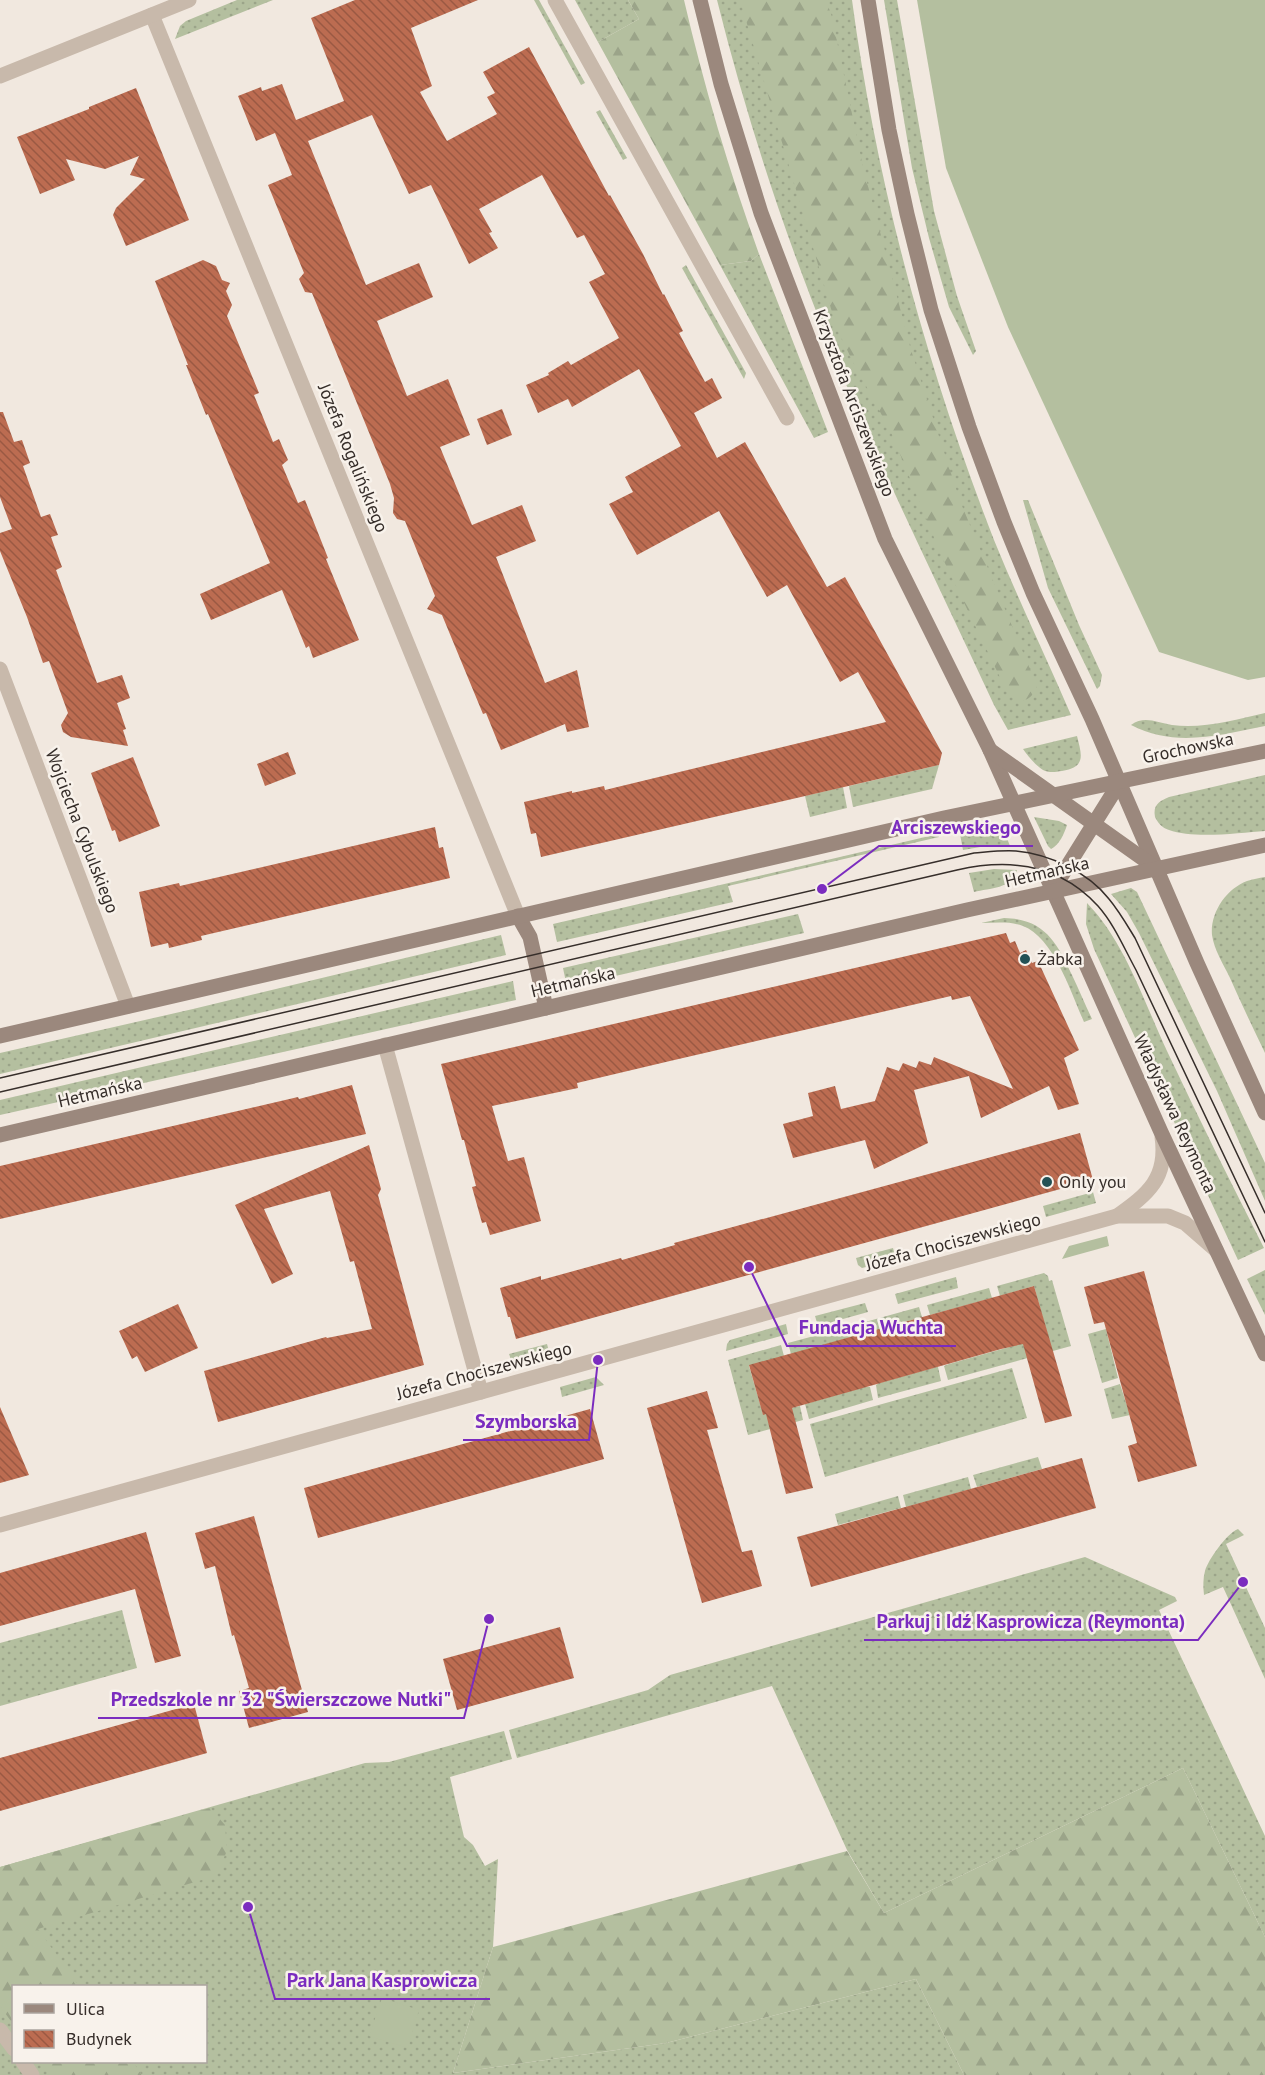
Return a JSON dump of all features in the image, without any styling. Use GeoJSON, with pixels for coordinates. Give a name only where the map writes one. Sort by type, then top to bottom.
{"type":"FeatureCollection","features":[{"type":"Feature","properties":{"kind":"main road","name":"Krzysztofa Arciszewskiego"},"geometry":{"type":"LineString","coordinates":[[700,0],[724,93],[761,213],[866,491],[885,539],[990,750],[1013,804]]}},
{"type":"Feature","properties":{"kind":"main road"},"geometry":{"type":"LineString","coordinates":[[868,0],[896,165],[924,285],[949,369],[986,475],[1050,630],[1261,1098],[1265,1113]]}},
{"type":"Feature","properties":{"kind":"main road"},"geometry":{"type":"LineString","coordinates":[[990,750],[1156,868],[1265,845]]}},
{"type":"Feature","properties":{"kind":"main road","name":"Grochowska"},"geometry":{"type":"LineString","coordinates":[[1120,782],[1265,751]]}},
{"type":"Feature","properties":{"kind":"main road"},"geometry":{"type":"LineString","coordinates":[[0,1036],[518,916],[1120,782]]}},
{"type":"Feature","properties":{"kind":"main road"},"geometry":{"type":"LineString","coordinates":[[1052,891],[1120,782]]}},
{"type":"Feature","properties":{"kind":"main road","name":"Władysława Reymonta"},"geometry":{"type":"LineString","coordinates":[[1013,804],[1161,1132],[1265,1354]]}},
{"type":"Feature","properties":{"kind":"main road","name":"Hetmańska"},"geometry":{"type":"LineString","coordinates":[[0,1135],[1156,868]]}},
{"type":"Feature","properties":{"kind":"main road"},"geometry":{"type":"LineString","coordinates":[[518,916],[530,937],[546,1008]]}},
{"type":"Feature","properties":{"kind":"street"},"geometry":{"type":"LineString","coordinates":[[0,76],[189,0]]}},
{"type":"Feature","properties":{"kind":"street"},"geometry":{"type":"LineString","coordinates":[[555,0],[787,418]]}},
{"type":"Feature","properties":{"kind":"street","name":"Józefa Rogalińskiego"},"geometry":{"type":"LineString","coordinates":[[152,15],[518,916]]}},
{"type":"Feature","properties":{"kind":"street","name":"Wojciecha Cybulskiego"},"geometry":{"type":"LineString","coordinates":[[0,669],[128,1006]]}},
{"type":"Feature","properties":{"kind":"street"},"geometry":{"type":"LineString","coordinates":[[385,1045],[481,1392]]}},
{"type":"Feature","properties":{"kind":"street","name":"Józefa Chociszewskiego"},"geometry":{"type":"LineString","coordinates":[[1117,1216],[1144,1196],[1154,1185],[1162,1168],[1164,1153],[1161,1132]]}},
{"type":"Feature","properties":{"kind":"street","name":"Józefa Chociszewskiego"},"geometry":{"type":"LineString","coordinates":[[0,1525],[1117,1216],[1168,1216],[1185,1223],[1216,1250]]}},
{"type":"Feature","properties":{"kind":"street"},"geometry":{"type":"LineString","coordinates":[[0,2030],[12,2046]]}},
{"type":"Feature","properties":{"kind":"green space"},"geometry":{"type":"Polygon","coordinates":[[[237,0],[273,0],[175,39],[180,26],[186,21],[237,0]]]}},
{"type":"Feature","properties":{"kind":"green space"},"geometry":{"type":"Polygon","coordinates":[[[534,0],[539,0],[585,83],[581,85],[534,0]]]}},
{"type":"Feature","properties":{"kind":"green space"},"geometry":{"type":"Polygon","coordinates":[[[575,0],[628,0],[639,19],[598,42],[575,0]]]}},
{"type":"Feature","properties":{"kind":"green space"},"geometry":{"type":"Polygon","coordinates":[[[628,0],[684,0],[718,128],[759,254],[751,261],[720,265],[598,42],[639,19],[628,0]]]}},
{"type":"Feature","properties":{"kind":"green space"},"geometry":{"type":"Polygon","coordinates":[[[717,0],[852,0],[875,138],[907,274],[926,341],[969,474],[994,540],[1071,715],[1008,730],[994,705],[867,433],[828,341],[766,172],[717,0]]]}},
{"type":"Feature","properties":{"kind":"green space"},"geometry":{"type":"Polygon","coordinates":[[[740,0],[826,0],[832,17],[863,167],[911,350],[960,501],[1037,686],[1028,699],[1018,702],[1008,694],[942,557],[891,432],[837,329],[740,0]]]}},
{"type":"Feature","properties":{"kind":"green space"},"geometry":{"type":"Polygon","coordinates":[[[884,0],[897,0],[934,211],[957,296],[976,351],[973,355],[949,307],[929,238],[912,168],[884,0]]]}},
{"type":"Feature","properties":{"kind":"green space"},"geometry":{"type":"Polygon","coordinates":[[[917,0],[1265,0],[1265,677],[1248,680],[1159,652],[1008,327],[946,168],[917,0]]]}},
{"type":"Feature","properties":{"kind":"green space"},"geometry":{"type":"Polygon","coordinates":[[[600,110],[627,158],[623,160],[596,112],[600,110]]]}},
{"type":"Feature","properties":{"kind":"green space"},"geometry":{"type":"Polygon","coordinates":[[[759,254],[828,432],[814,438],[720,265],[751,261],[759,254]]]}},
{"type":"Feature","properties":{"kind":"green space"},"geometry":{"type":"Polygon","coordinates":[[[686,265],[746,373],[744,379],[682,268],[686,265]]]}},
{"type":"Feature","properties":{"kind":"green space"},"geometry":{"type":"Polygon","coordinates":[[[1023,500],[1028,500],[1102,675],[1100,686],[1097,689],[1048,588],[1023,500]]]}},
{"type":"Feature","properties":{"kind":"green space"},"geometry":{"type":"Polygon","coordinates":[[[1265,713],[1265,726],[1198,738],[1164,736],[1131,725],[1141,720],[1151,720],[1172,725],[1207,725],[1265,713]]]}},
{"type":"Feature","properties":{"kind":"green space"},"geometry":{"type":"Polygon","coordinates":[[[1077,736],[1081,755],[1079,763],[1075,767],[1062,771],[1043,770],[1023,749],[1077,736]]]}},
{"type":"Feature","properties":{"kind":"green space"},"geometry":{"type":"Polygon","coordinates":[[[939,765],[932,789],[853,807],[849,786],[939,765]]]}},
{"type":"Feature","properties":{"kind":"green space"},"geometry":{"type":"Polygon","coordinates":[[[1265,775],[1265,831],[1216,835],[1179,833],[1160,825],[1155,817],[1157,804],[1169,797],[1265,775]]]}},
{"type":"Feature","properties":{"kind":"green space"},"geometry":{"type":"Polygon","coordinates":[[[843,787],[847,808],[810,817],[805,796],[843,787]]]}},
{"type":"Feature","properties":{"kind":"green space"},"geometry":{"type":"Polygon","coordinates":[[[1034,817],[1059,821],[1067,825],[1059,842],[1051,849],[1048,846],[1034,817]]]}},
{"type":"Feature","properties":{"kind":"green space"},"geometry":{"type":"Polygon","coordinates":[[[996,823],[1003,828],[1010,846],[986,846],[963,850],[959,829],[996,823]]]}},
{"type":"Feature","properties":{"kind":"green space"},"geometry":{"type":"Polygon","coordinates":[[[938,834],[939,837],[728,886],[733,902],[557,942],[553,924],[938,834]]]}},
{"type":"Feature","properties":{"kind":"green space"},"geometry":{"type":"Polygon","coordinates":[[[994,869],[1017,870],[1010,881],[1005,884],[974,892],[969,873],[994,869]]]}},
{"type":"Feature","properties":{"kind":"green space"},"geometry":{"type":"Polygon","coordinates":[[[1265,877],[1265,1053],[1217,952],[1212,927],[1217,910],[1232,890],[1247,881],[1265,877]]]}},
{"type":"Feature","properties":{"kind":"green space"},"geometry":{"type":"Polygon","coordinates":[[[1131,888],[1137,892],[1265,1163],[1265,1201],[1217,1091],[1139,933],[1127,912],[1111,894],[1131,888]]]}},
{"type":"Feature","properties":{"kind":"green space"},"geometry":{"type":"Polygon","coordinates":[[[1087,903],[1112,936],[1133,973],[1179,1076],[1264,1248],[1238,1260],[1094,949],[1086,924],[1087,903]]]}},
{"type":"Feature","properties":{"kind":"green space"},"geometry":{"type":"Polygon","coordinates":[[[798,914],[804,933],[567,987],[563,968],[798,914]]]}},
{"type":"Feature","properties":{"kind":"green space"},"geometry":{"type":"Polygon","coordinates":[[[1004,918],[1030,923],[1040,928],[1055,943],[1092,1019],[1084,1022],[1060,968],[1044,942],[1034,932],[1013,923],[981,923],[1004,918]]]}},
{"type":"Feature","properties":{"kind":"green space"},"geometry":{"type":"Polygon","coordinates":[[[501,935],[506,955],[0,1074],[0,1053],[501,935]]]}},
{"type":"Feature","properties":{"kind":"green space"},"geometry":{"type":"Polygon","coordinates":[[[513,981],[516,1000],[0,1115],[0,1100],[513,981]]]}},
{"type":"Feature","properties":{"kind":"green space"},"geometry":{"type":"Polygon","coordinates":[[[1093,1192],[1096,1203],[1046,1217],[1043,1206],[1093,1192]]]}},
{"type":"Feature","properties":{"kind":"green space"},"geometry":{"type":"Polygon","coordinates":[[[1107,1236],[1109,1246],[1062,1259],[1069,1246],[1107,1236]]]}},
{"type":"Feature","properties":{"kind":"green space"},"geometry":{"type":"Polygon","coordinates":[[[893,1248],[896,1259],[862,1268],[858,1265],[856,1258],[893,1248]]]}},
{"type":"Feature","properties":{"kind":"green space"},"geometry":{"type":"Polygon","coordinates":[[[1265,1270],[1265,1315],[1247,1279],[1265,1270]]]}},
{"type":"Feature","properties":{"kind":"green space"},"geometry":{"type":"Polygon","coordinates":[[[1044,1273],[1048,1276],[1049,1281],[1052,1280],[1071,1346],[948,1380],[944,1366],[1048,1336],[1034,1286],[1000,1296],[997,1286],[1044,1273]]]}},
{"type":"Feature","properties":{"kind":"green space"},"geometry":{"type":"Polygon","coordinates":[[[956,1277],[958,1288],[898,1304],[895,1294],[956,1277]]]}},
{"type":"Feature","properties":{"kind":"green space"},"geometry":{"type":"Polygon","coordinates":[[[989,1288],[992,1298],[930,1315],[927,1305],[989,1288]]]}},
{"type":"Feature","properties":{"kind":"green space"},"geometry":{"type":"Polygon","coordinates":[[[865,1303],[868,1312],[818,1326],[815,1316],[865,1303]]]}},
{"type":"Feature","properties":{"kind":"green space"},"geometry":{"type":"Polygon","coordinates":[[[919,1307],[922,1317],[861,1335],[858,1324],[919,1307]]]}},
{"type":"Feature","properties":{"kind":"green space"},"geometry":{"type":"Polygon","coordinates":[[[786,1324],[788,1334],[726,1351],[730,1340],[786,1324]]]}},
{"type":"Feature","properties":{"kind":"green space"},"geometry":{"type":"Polygon","coordinates":[[[851,1326],[853,1337],[791,1354],[788,1343],[851,1326]]]}},
{"type":"Feature","properties":{"kind":"green space"},"geometry":{"type":"Polygon","coordinates":[[[1106,1329],[1118,1378],[1102,1383],[1088,1334],[1106,1329]]]}},
{"type":"Feature","properties":{"kind":"green space"},"geometry":{"type":"Polygon","coordinates":[[[547,1344],[550,1355],[513,1365],[509,1354],[547,1344]]]}},
{"type":"Feature","properties":{"kind":"green space"},"geometry":{"type":"Polygon","coordinates":[[[781,1345],[784,1356],[749,1366],[763,1414],[800,1406],[803,1420],[748,1435],[728,1360],[781,1345]]]}},
{"type":"Feature","properties":{"kind":"green space"},"geometry":{"type":"Polygon","coordinates":[[[938,1367],[941,1381],[878,1398],[876,1385],[879,1383],[938,1367]]]}},
{"type":"Feature","properties":{"kind":"green space"},"geometry":{"type":"Polygon","coordinates":[[[1012,1368],[1027,1418],[825,1477],[810,1424],[1012,1368]]]}},
{"type":"Feature","properties":{"kind":"green space"},"geometry":{"type":"Polygon","coordinates":[[[596,1377],[604,1385],[562,1397],[560,1387],[596,1377]]]}},
{"type":"Feature","properties":{"kind":"green space"},"geometry":{"type":"Polygon","coordinates":[[[1120,1384],[1130,1415],[1112,1419],[1104,1389],[1120,1384]]]}},
{"type":"Feature","properties":{"kind":"green space"},"geometry":{"type":"Polygon","coordinates":[[[870,1387],[873,1400],[809,1419],[805,1404],[870,1387]]]}},
{"type":"Feature","properties":{"kind":"green space"},"geometry":{"type":"Polygon","coordinates":[[[1038,1457],[1042,1469],[977,1487],[973,1475],[1038,1457]]]}},
{"type":"Feature","properties":{"kind":"green space"},"geometry":{"type":"Polygon","coordinates":[[[968,1477],[971,1489],[906,1507],[903,1495],[968,1477]]]}},
{"type":"Feature","properties":{"kind":"green space"},"geometry":{"type":"Polygon","coordinates":[[[898,1496],[901,1508],[838,1525],[835,1514],[898,1496]]]}},
{"type":"Feature","properties":{"kind":"green space"},"geometry":{"type":"Polygon","coordinates":[[[1238,1529],[1244,1535],[1226,1544],[1265,1628],[1265,1679],[1223,1587],[1204,1595],[1207,1566],[1224,1541],[1238,1529]]]}},
{"type":"Feature","properties":{"kind":"green space"},"geometry":{"type":"Polygon","coordinates":[[[1085,1557],[1175,1597],[1177,1601],[1159,1610],[1265,1836],[1265,1937],[1183,1768],[884,1913],[847,1850],[772,1686],[517,1758],[509,1730],[648,1690],[670,1675],[1085,1557]]]}},
{"type":"Feature","properties":{"kind":"green space"},"geometry":{"type":"Polygon","coordinates":[[[122,1610],[137,1668],[0,1706],[0,1643],[122,1610]]]}},
{"type":"Feature","properties":{"kind":"green space"},"geometry":{"type":"Polygon","coordinates":[[[504,1731],[512,1759],[450,1777],[464,1837],[473,1845],[485,1866],[498,1859],[493,1947],[453,2073],[666,2043],[916,1979],[964,2075],[0,2075],[0,1867],[365,1763],[389,1762],[504,1731]]]}},
{"type":"Feature","properties":{"kind":"green space"},"geometry":{"type":"Polygon","coordinates":[[[1183,1768],[1265,1937],[1265,2075],[964,2075],[916,1979],[666,2043],[453,2073],[493,1947],[847,1851],[884,1913],[1183,1768]]]}},
{"type":"Feature","properties":{"kind":"green space"},"geometry":{"type":"Polygon","coordinates":[[[210,1808],[225,1825],[227,1851],[215,1876],[38,1929],[78,1985],[12,1985],[12,2023],[0,2006],[0,1867],[210,1808]]]}},
{"type":"Feature","properties":{"kind":"green space"},"geometry":{"type":"Polygon","coordinates":[[[382,1998],[419,2010],[408,2048],[369,2036],[382,1998]]]}},
{"type":"Feature","properties":{"kind":"green space"},"geometry":{"type":"Polygon","coordinates":[[[42,2063],[134,2063],[142,2075],[50,2075],[42,2063]]]}},
{"type":"Feature","properties":{"kind":"building"},"geometry":{"type":"Polygon","coordinates":[[[355,0],[478,0],[411,28],[432,86],[420,92],[447,141],[497,114],[487,97],[495,93],[483,72],[529,47],[609,196],[643,254],[683,331],[679,333],[705,382],[712,378],[722,398],[694,413],[717,458],[745,442],[827,587],[845,577],[942,753],[939,765],[541,857],[536,833],[531,834],[524,802],[604,786],[605,790],[886,722],[858,672],[840,682],[787,585],[767,597],[719,511],[637,555],[609,504],[633,492],[625,477],[681,446],[639,369],[572,407],[568,399],[538,413],[526,385],[549,375],[548,373],[568,361],[571,365],[619,338],[589,282],[605,274],[584,235],[577,238],[542,175],[479,209],[498,248],[469,264],[431,185],[409,194],[372,115],[308,141],[366,285],[419,263],[433,297],[377,321],[407,396],[448,379],[470,435],[440,447],[472,525],[522,505],[536,541],[496,557],[545,683],[577,670],[589,727],[567,732],[565,724],[501,750],[486,713],[483,714],[442,615],[427,609],[435,596],[405,521],[397,519],[393,513],[394,498],[390,484],[312,293],[305,292],[299,279],[304,273],[268,185],[292,175],[275,133],[256,141],[238,96],[261,87],[262,91],[282,84],[296,120],[344,101],[311,18],[355,0]]]}},
{"type":"Feature","properties":{"kind":"building"},"geometry":{"type":"Polygon","coordinates":[[[136,88],[189,220],[126,246],[113,215],[116,208],[145,179],[130,175],[139,156],[105,169],[66,159],[75,180],[40,194],[17,137],[136,88]]]}},
{"type":"Feature","properties":{"kind":"building"},"geometry":{"type":"Polygon","coordinates":[[[203,260],[216,266],[222,280],[230,283],[226,291],[232,305],[227,316],[259,393],[254,395],[273,442],[279,439],[288,460],[282,465],[298,503],[305,500],[359,640],[313,658],[309,646],[306,648],[282,590],[211,620],[200,594],[270,563],[208,414],[206,415],[155,281],[203,260]]]}},
{"type":"Feature","properties":{"kind":"building"},"geometry":{"type":"Polygon","coordinates":[[[502,409],[512,435],[487,445],[477,419],[502,409]]]}},
{"type":"Feature","properties":{"kind":"building"},"geometry":{"type":"Polygon","coordinates":[[[0,412],[3,412],[14,442],[22,440],[30,463],[23,466],[41,517],[50,514],[58,535],[51,537],[62,567],[56,570],[97,683],[122,675],[130,698],[117,703],[126,729],[123,730],[128,746],[71,737],[63,732],[61,725],[68,713],[49,661],[43,663],[0,551],[0,533],[12,529],[0,497],[0,412]]]}},
{"type":"Feature","properties":{"kind":"building"},"geometry":{"type":"Polygon","coordinates":[[[288,752],[296,774],[265,786],[257,764],[288,752]]]}},
{"type":"Feature","properties":{"kind":"building"},"geometry":{"type":"Polygon","coordinates":[[[133,757],[160,826],[119,842],[115,830],[112,831],[91,773],[133,757]]]}},
{"type":"Feature","properties":{"kind":"building"},"geometry":{"type":"Polygon","coordinates":[[[435,827],[439,848],[443,847],[450,878],[201,936],[202,940],[169,948],[168,943],[151,947],[139,892],[179,883],[180,886],[435,827]]]}},
{"type":"Feature","properties":{"kind":"building"},"geometry":{"type":"Polygon","coordinates":[[[1006,933],[1010,943],[1015,941],[1020,953],[1026,950],[1032,963],[1038,961],[1079,1050],[1064,1058],[1079,1104],[1058,1110],[1049,1086],[981,1118],[969,1076],[914,1090],[928,1143],[874,1169],[865,1140],[793,1158],[783,1124],[813,1116],[808,1093],[835,1086],[841,1109],[875,1101],[887,1067],[899,1071],[903,1063],[916,1068],[919,1061],[931,1065],[934,1057],[1013,1089],[970,996],[952,1000],[951,996],[577,1083],[578,1088],[492,1106],[508,1161],[524,1157],[541,1221],[490,1235],[486,1222],[482,1223],[472,1187],[476,1186],[441,1064],[1006,933]]]}},
{"type":"Feature","properties":{"kind":"building"},"geometry":{"type":"Polygon","coordinates":[[[352,1085],[366,1134],[0,1219],[0,1166],[352,1085]]]}},
{"type":"Feature","properties":{"kind":"building"},"geometry":{"type":"Polygon","coordinates":[[[1080,1133],[1093,1180],[516,1339],[510,1317],[508,1317],[500,1288],[541,1276],[541,1280],[621,1258],[622,1260],[675,1245],[674,1243],[1080,1133]]]}},
{"type":"Feature","properties":{"kind":"building"},"geometry":{"type":"Polygon","coordinates":[[[369,1145],[381,1189],[378,1195],[424,1365],[218,1422],[204,1371],[326,1337],[372,1329],[354,1261],[350,1262],[330,1191],[264,1209],[293,1274],[272,1284],[235,1205],[369,1145]]]}},
{"type":"Feature","properties":{"kind":"building"},"geometry":{"type":"Polygon","coordinates":[[[1144,1271],[1197,1466],[1138,1482],[1128,1446],[1137,1443],[1104,1322],[1094,1324],[1084,1287],[1144,1271]]]}},
{"type":"Feature","properties":{"kind":"building"},"geometry":{"type":"Polygon","coordinates":[[[1034,1286],[1072,1416],[1045,1423],[1023,1344],[1001,1349],[792,1408],[813,1488],[786,1494],[766,1414],[763,1415],[749,1365],[1034,1286]]]}},
{"type":"Feature","properties":{"kind":"building"},"geometry":{"type":"Polygon","coordinates":[[[178,1304],[198,1348],[145,1372],[137,1356],[132,1359],[119,1331],[178,1304]]]}},
{"type":"Feature","properties":{"kind":"building"},"geometry":{"type":"Polygon","coordinates":[[[707,1391],[718,1428],[707,1430],[742,1552],[752,1550],[762,1586],[702,1603],[647,1408],[707,1391]]]}},
{"type":"Feature","properties":{"kind":"building"},"geometry":{"type":"Polygon","coordinates":[[[0,1407],[29,1475],[0,1483],[0,1407]]]}},
{"type":"Feature","properties":{"kind":"building"},"geometry":{"type":"Polygon","coordinates":[[[590,1409],[604,1459],[318,1538],[304,1488],[590,1409]]]}},
{"type":"Feature","properties":{"kind":"building"},"geometry":{"type":"Polygon","coordinates":[[[1082,1458],[1096,1508],[811,1587],[797,1537],[1082,1458]]]}},
{"type":"Feature","properties":{"kind":"building"},"geometry":{"type":"Polygon","coordinates":[[[254,1516],[308,1712],[249,1728],[239,1691],[249,1688],[234,1635],[232,1636],[215,1566],[205,1569],[195,1533],[254,1516]]]}},
{"type":"Feature","properties":{"kind":"building"},"geometry":{"type":"Polygon","coordinates":[[[146,1532],[181,1656],[155,1663],[135,1589],[0,1626],[0,1573],[146,1532]]]}},
{"type":"Feature","properties":{"kind":"building"},"geometry":{"type":"Polygon","coordinates":[[[560,1627],[574,1678],[457,1710],[443,1659],[560,1627]]]}},
{"type":"Feature","properties":{"kind":"building"},"geometry":{"type":"Polygon","coordinates":[[[194,1704],[207,1753],[0,1811],[0,1758],[194,1704]]]}},
{"type":"Feature","properties":{"kind":"tram line"},"geometry":{"type":"LineString","coordinates":[[0,1078],[974,853],[1016,851],[1054,860],[1079,873],[1100,889],[1120,913],[1135,938],[1265,1213]]}},
{"type":"Feature","properties":{"kind":"tram line"},"geometry":{"type":"LineString","coordinates":[[0,1092],[957,870],[977,866],[1015,865],[1051,873],[1067,881],[1083,892],[1109,920],[1136,970],[1265,1242]]}},
{"type":"Feature","properties":{"kind":"place","name":"Arciszewskiego"},"geometry":{"type":"Point","coordinates":[822,889]}},
{"type":"Feature","properties":{"kind":"place","name":"Żabka"},"geometry":{"type":"Point","coordinates":[1025,959]}},
{"type":"Feature","properties":{"kind":"place","name":"Only you"},"geometry":{"type":"Point","coordinates":[1047,1182]}},
{"type":"Feature","properties":{"kind":"place","name":"Fundacja Wuchta"},"geometry":{"type":"Point","coordinates":[749,1267]}},
{"type":"Feature","properties":{"kind":"place","name":"Szymborska"},"geometry":{"type":"Point","coordinates":[598,1360]}},
{"type":"Feature","properties":{"kind":"place","name":"Parkuj i Idź Kasprowicza (Reymonta)"},"geometry":{"type":"Point","coordinates":[1243,1582]}},
{"type":"Feature","properties":{"kind":"place","name":"Przedszkole nr 32 \"Świerszczowe Nutki\""},"geometry":{"type":"Point","coordinates":[489,1619]}},
{"type":"Feature","properties":{"kind":"place","name":"Park Jana Kasprowicza"},"geometry":{"type":"Point","coordinates":[248,1907]}}]}
